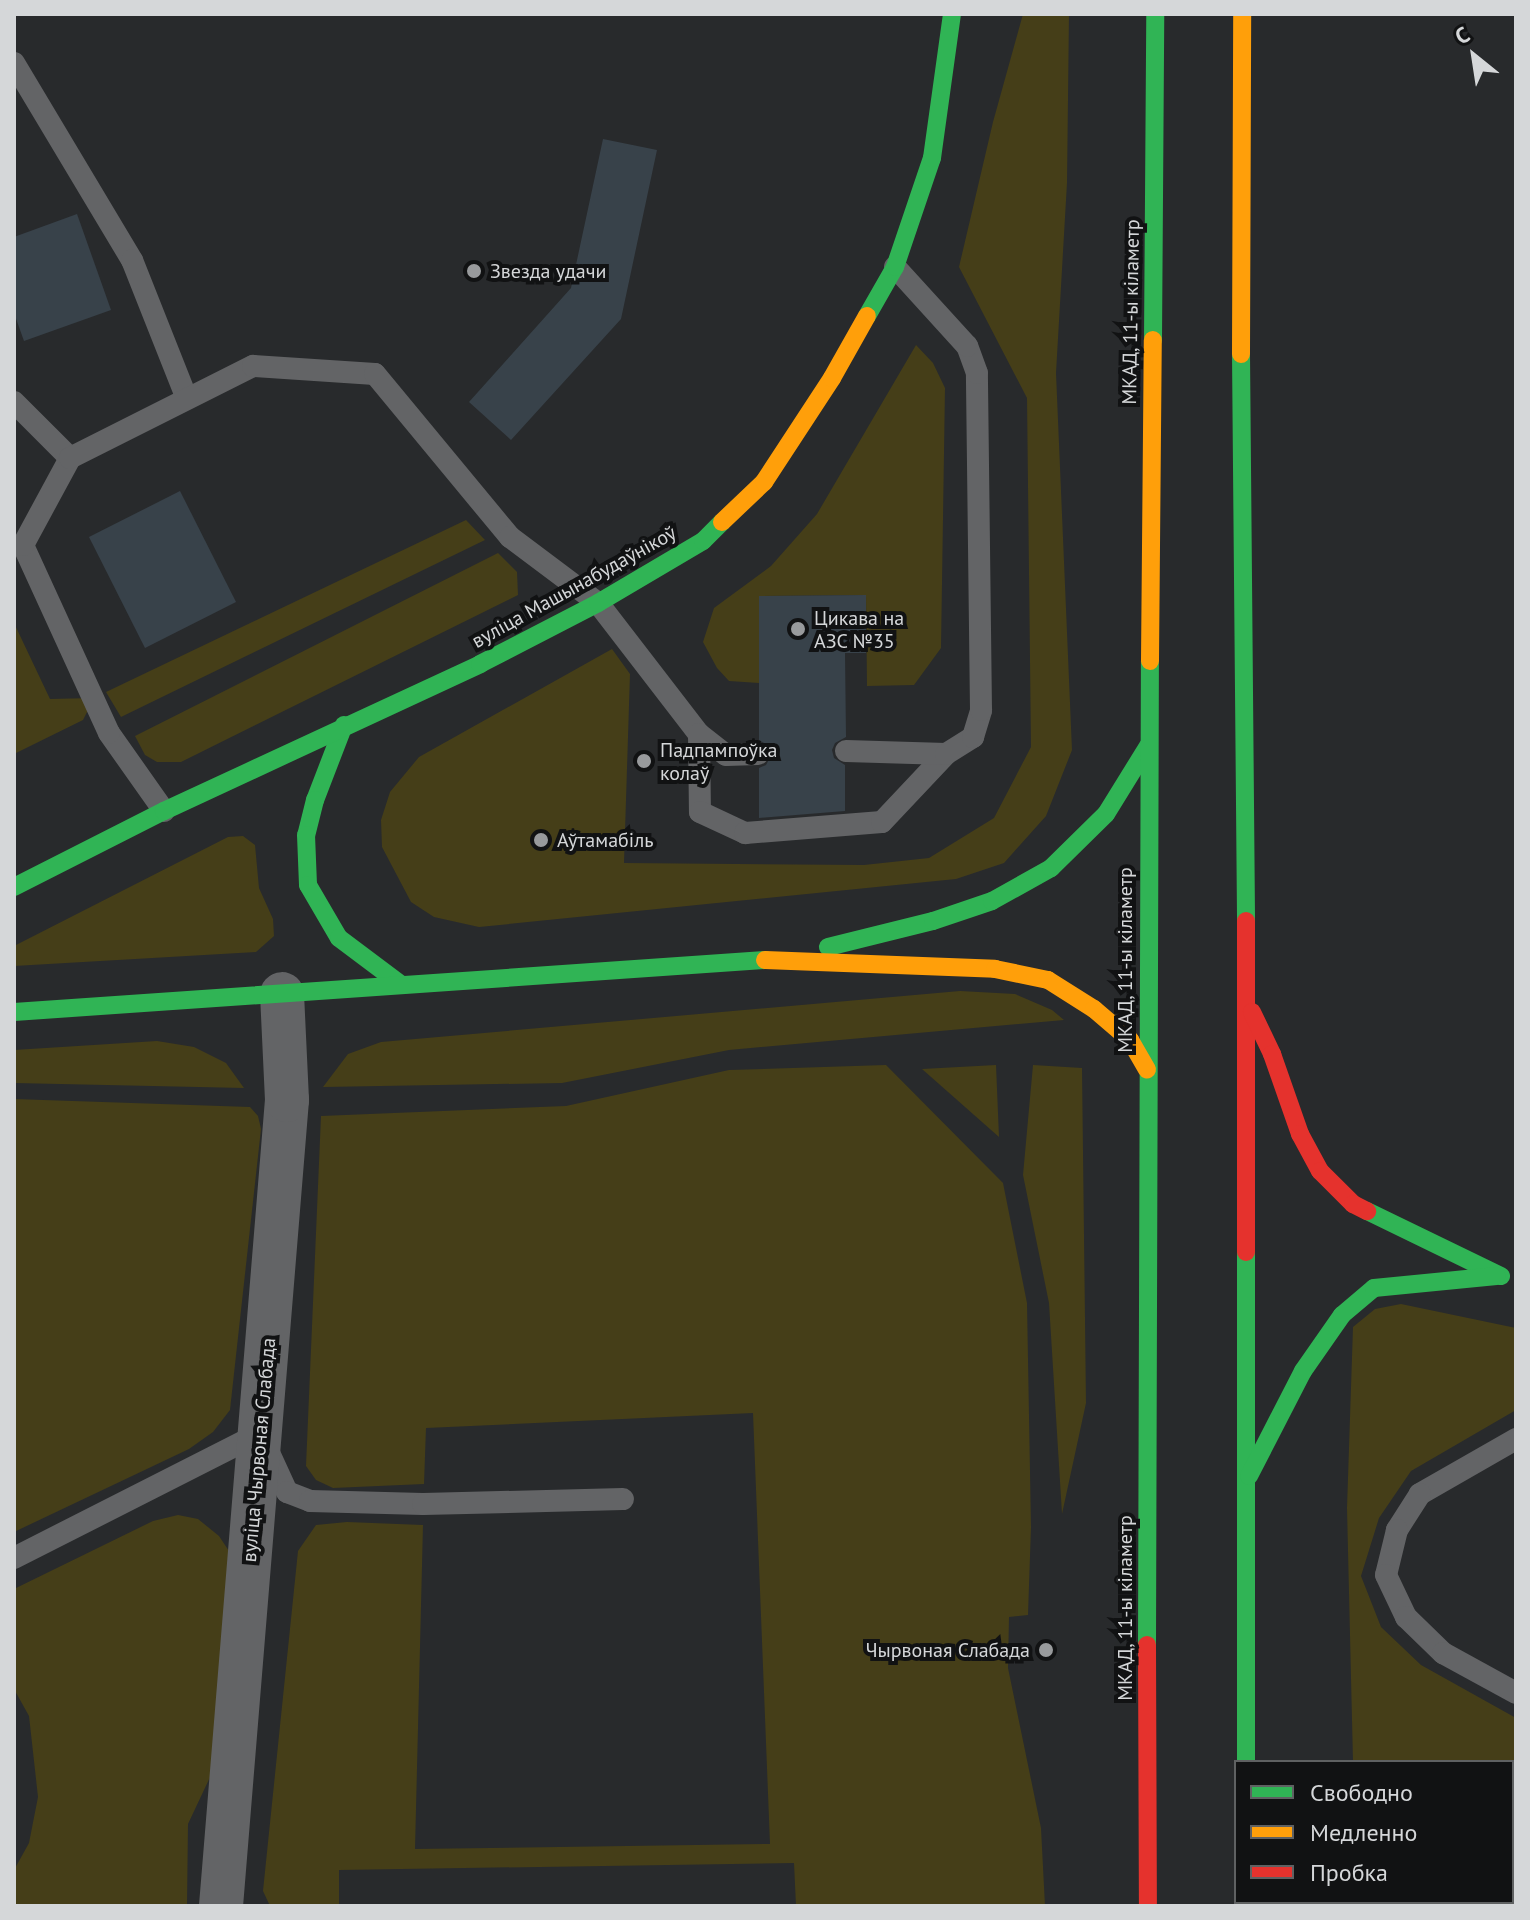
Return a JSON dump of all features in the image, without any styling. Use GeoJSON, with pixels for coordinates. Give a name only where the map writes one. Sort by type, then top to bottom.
{"type":"FeatureCollection","features":[{"type":"Feature","properties":{"kind":"main road","name":"вуліца Машынабудаўнікоў"},"geometry":{"type":"LineString","coordinates":[[14,887],[164,811],[480,664],[598,603],[703,541],[764,482],[832,378],[895,267],[932,158],[952,14]]}},
{"type":"Feature","properties":{"kind":"main road","name":"МКАД, 11-ы кіламетр"},"geometry":{"type":"LineString","coordinates":[[1148,1906],[1148,746],[1155,14]]}},
{"type":"Feature","properties":{"kind":"main road"},"geometry":{"type":"LineString","coordinates":[[1242,14],[1246,1760]]}},
{"type":"Feature","properties":{"kind":"main road"},"geometry":{"type":"LineString","coordinates":[[344,725],[315,800],[306,835],[308,885],[339,938],[399,983]]}},
{"type":"Feature","properties":{"kind":"main road"},"geometry":{"type":"LineString","coordinates":[[775,959],[933,921],[992,901],[1051,868],[1106,814],[1148,746]]}},
{"type":"Feature","properties":{"kind":"main road"},"geometry":{"type":"LineString","coordinates":[[14,1012],[775,959],[995,969],[1048,980],[1094,1009],[1130,1040],[1147,1069]]}},
{"type":"Feature","properties":{"kind":"main road"},"geometry":{"type":"LineString","coordinates":[[1246,999],[1272,1054],[1300,1134],[1320,1171],[1353,1204],[1509,1278]]}},
{"type":"Feature","properties":{"kind":"main road"},"geometry":{"type":"LineString","coordinates":[[1246,1482],[1303,1371],[1342,1315],[1374,1288],[1509,1278]]}},
{"type":"Feature","properties":{"kind":"street","name":"вуліца Чырвоная Слабада"},"geometry":{"type":"LineString","coordinates":[[221,1906],[287,1100],[282,994]]}},
{"type":"Feature","properties":{"kind":"lane"},"geometry":{"type":"LineString","coordinates":[[14,63],[132,260],[187,399]]}},
{"type":"Feature","properties":{"kind":"lane"},"geometry":{"type":"LineString","coordinates":[[699,734],[700,812],[745,833],[882,822],[946,754],[973,737],[981,710],[977,373],[967,346],[895,267]]}},
{"type":"Feature","properties":{"kind":"lane"},"geometry":{"type":"LineString","coordinates":[[164,811],[109,733],[23,545],[70,458],[253,366],[375,374],[510,537],[598,603],[699,734],[726,755],[758,754]]}},
{"type":"Feature","properties":{"kind":"lane"},"geometry":{"type":"LineString","coordinates":[[14,402],[70,458]]}},
{"type":"Feature","properties":{"kind":"lane"},"geometry":{"type":"LineString","coordinates":[[846,751],[946,754]]}},
{"type":"Feature","properties":{"kind":"lane"},"geometry":{"type":"LineString","coordinates":[[14,1558],[260,1433],[287,1492],[310,1501],[423,1504],[623,1499]]}},
{"type":"Feature","properties":{"kind":"lane"},"geometry":{"type":"LineString","coordinates":[[1516,1439],[1420,1494],[1397,1530],[1386,1575],[1406,1617],[1443,1653],[1516,1693]]}},
{"type":"Feature","properties":{"kind":"shaded area"},"geometry":{"type":"Polygon","coordinates":[[[1023,14],[1069,14],[1067,183],[1056,373],[1072,750],[1046,816],[1004,863],[956,879],[479,927],[434,917],[411,902],[382,847],[381,820],[390,792],[419,757],[612,649],[630,674],[624,863],[864,865],[929,858],[994,818],[1031,747],[1027,398],[959,267],[993,122],[1023,14]]]}},
{"type":"Feature","properties":{"kind":"shaded area"},"geometry":{"type":"Polygon","coordinates":[[[916,345],[933,363],[945,388],[941,648],[914,685],[867,686],[866,595],[759,596],[759,683],[729,681],[717,668],[703,642],[714,608],[771,566],[817,514],[916,345]]]}},
{"type":"Feature","properties":{"kind":"shaded area"},"geometry":{"type":"Polygon","coordinates":[[[466,520],[485,540],[121,717],[106,692],[466,520]]]}},
{"type":"Feature","properties":{"kind":"shaded area"},"geometry":{"type":"Polygon","coordinates":[[[498,553],[517,572],[518,595],[181,762],[157,762],[145,755],[135,736],[498,553]]]}},
{"type":"Feature","properties":{"kind":"shaded area"},"geometry":{"type":"Polygon","coordinates":[[[14,623],[50,699],[94,698],[83,720],[14,754],[14,623]]]}},
{"type":"Feature","properties":{"kind":"shaded area"},"geometry":{"type":"Polygon","coordinates":[[[243,836],[255,845],[259,888],[273,919],[274,936],[256,952],[14,966],[14,946],[228,837],[243,836]]]}},
{"type":"Feature","properties":{"kind":"shaded area"},"geometry":{"type":"Polygon","coordinates":[[[960,991],[1015,994],[1052,1010],[1064,1020],[729,1050],[562,1083],[323,1087],[348,1054],[381,1042],[960,991]]]}},
{"type":"Feature","properties":{"kind":"shaded area"},"geometry":{"type":"Polygon","coordinates":[[[157,1041],[194,1047],[226,1063],[244,1088],[14,1083],[14,1050],[157,1041]]]}},
{"type":"Feature","properties":{"kind":"shaded area"},"geometry":{"type":"Polygon","coordinates":[[[886,1065],[1003,1183],[1027,1303],[1031,1527],[1028,1615],[1009,1617],[1008,1668],[1041,1828],[1045,1906],[796,1906],[794,1863],[339,1870],[339,1906],[270,1906],[263,1891],[298,1551],[316,1525],[347,1522],[423,1525],[415,1849],[770,1844],[753,1413],[426,1428],[424,1484],[333,1488],[316,1480],[306,1466],[321,1116],[566,1106],[729,1070],[886,1065]]]}},
{"type":"Feature","properties":{"kind":"shaded area"},"geometry":{"type":"Polygon","coordinates":[[[996,1065],[999,1137],[922,1069],[996,1065]]]}},
{"type":"Feature","properties":{"kind":"shaded area"},"geometry":{"type":"Polygon","coordinates":[[[1033,1065],[1082,1068],[1086,1403],[1062,1514],[1049,1303],[1023,1175],[1033,1065]]]}},
{"type":"Feature","properties":{"kind":"shaded area"},"geometry":{"type":"Polygon","coordinates":[[[14,1099],[250,1107],[258,1116],[261,1129],[230,1410],[213,1432],[189,1449],[14,1532],[14,1099]]]}},
{"type":"Feature","properties":{"kind":"shaded area"},"geometry":{"type":"Polygon","coordinates":[[[1401,1304],[1516,1328],[1516,1410],[1411,1471],[1379,1518],[1361,1576],[1381,1627],[1421,1665],[1516,1718],[1516,1906],[1355,1906],[1514,1904],[1514,1760],[1353,1760],[1347,1508],[1353,1327],[1375,1309],[1401,1304]]]}},
{"type":"Feature","properties":{"kind":"shaded area"},"geometry":{"type":"Polygon","coordinates":[[[178,1515],[198,1519],[219,1536],[233,1557],[220,1756],[188,1824],[187,1906],[14,1906],[14,1870],[29,1843],[38,1797],[29,1716],[14,1689],[14,1589],[153,1521],[178,1515]]]}},
{"type":"Feature","properties":{"kind":"building"},"geometry":{"type":"Polygon","coordinates":[[[603,139],[657,150],[621,319],[511,440],[469,402],[571,288],[603,139]]]}},
{"type":"Feature","properties":{"kind":"building"},"geometry":{"type":"Polygon","coordinates":[[[77,214],[111,310],[24,341],[14,313],[14,237],[77,214]]]}},
{"type":"Feature","properties":{"kind":"building"},"geometry":{"type":"Polygon","coordinates":[[[180,491],[236,602],[145,648],[89,537],[180,491]]]}},
{"type":"Feature","properties":{"kind":"building"},"geometry":{"type":"Polygon","coordinates":[[[866,595],[866,653],[845,653],[846,737],[835,743],[832,750],[834,758],[845,765],[845,811],[759,818],[759,768],[766,765],[772,754],[769,746],[759,740],[759,596],[866,595]]]}},
{"type":"Feature","properties":{"kind":"traffic: fast"},"geometry":{"type":"LineString","coordinates":[[867,316],[895,267],[932,158],[952,14]]}},
{"type":"Feature","properties":{"kind":"traffic: fast"},"geometry":{"type":"LineString","coordinates":[[1153,340],[1155,14]]}},
{"type":"Feature","properties":{"kind":"traffic: fast"},"geometry":{"type":"LineString","coordinates":[[1241,354],[1246,921]]}},
{"type":"Feature","properties":{"kind":"traffic: fast"},"geometry":{"type":"LineString","coordinates":[[14,887],[164,811],[480,664],[598,603],[703,541],[722,522]]}},
{"type":"Feature","properties":{"kind":"traffic: fast"},"geometry":{"type":"LineString","coordinates":[[1147,1645],[1150,661]]}},
{"type":"Feature","properties":{"kind":"traffic: fast"},"geometry":{"type":"LineString","coordinates":[[344,725],[315,800],[306,835],[308,885],[339,938],[399,983]]}},
{"type":"Feature","properties":{"kind":"traffic: fast"},"geometry":{"type":"LineString","coordinates":[[828,947],[933,921],[992,901],[1051,868],[1106,814],[1148,746]]}},
{"type":"Feature","properties":{"kind":"traffic: fast"},"geometry":{"type":"LineString","coordinates":[[14,1012],[765,960]]}},
{"type":"Feature","properties":{"kind":"traffic: fast"},"geometry":{"type":"LineString","coordinates":[[1367,1211],[1501,1276]]}},
{"type":"Feature","properties":{"kind":"traffic: fast"},"geometry":{"type":"LineString","coordinates":[[1246,1252],[1246,1760]]}},
{"type":"Feature","properties":{"kind":"traffic: fast"},"geometry":{"type":"LineString","coordinates":[[1249,1476],[1303,1371],[1342,1315],[1374,1288],[1496,1276]]}},
{"type":"Feature","properties":{"kind":"traffic: slow"},"geometry":{"type":"LineString","coordinates":[[1241,354],[1242,14]]}},
{"type":"Feature","properties":{"kind":"traffic: slow"},"geometry":{"type":"LineString","coordinates":[[722,522],[764,482],[832,378],[867,316]]}},
{"type":"Feature","properties":{"kind":"traffic: slow"},"geometry":{"type":"LineString","coordinates":[[1150,661],[1153,340]]}},
{"type":"Feature","properties":{"kind":"traffic: slow"},"geometry":{"type":"LineString","coordinates":[[765,960],[995,969],[1048,980],[1094,1009],[1130,1040],[1147,1069]]}},
{"type":"Feature","properties":{"kind":"traffic: jam"},"geometry":{"type":"LineString","coordinates":[[1246,921],[1246,1252]]}},
{"type":"Feature","properties":{"kind":"traffic: jam"},"geometry":{"type":"LineString","coordinates":[[1252,1012],[1272,1054],[1300,1134],[1320,1171],[1353,1204],[1367,1211]]}},
{"type":"Feature","properties":{"kind":"traffic: jam"},"geometry":{"type":"LineString","coordinates":[[1147,1645],[1148,1906]]}},
{"type":"Feature","properties":{"kind":"place","name":"Звезда удачи"},"geometry":{"type":"Point","coordinates":[474,271]}},
{"type":"Feature","properties":{"kind":"place","name":"Цикава на АЗС №35"},"geometry":{"type":"Point","coordinates":[798,629]}},
{"type":"Feature","properties":{"kind":"place","name":"Падпампоўка колаў"},"geometry":{"type":"Point","coordinates":[644,761]}},
{"type":"Feature","properties":{"kind":"place","name":"Аўтамабіль"},"geometry":{"type":"Point","coordinates":[541,840]}},
{"type":"Feature","properties":{"kind":"place","name":"Чырвоная Слабада"},"geometry":{"type":"Point","coordinates":[1046,1650]}}]}
